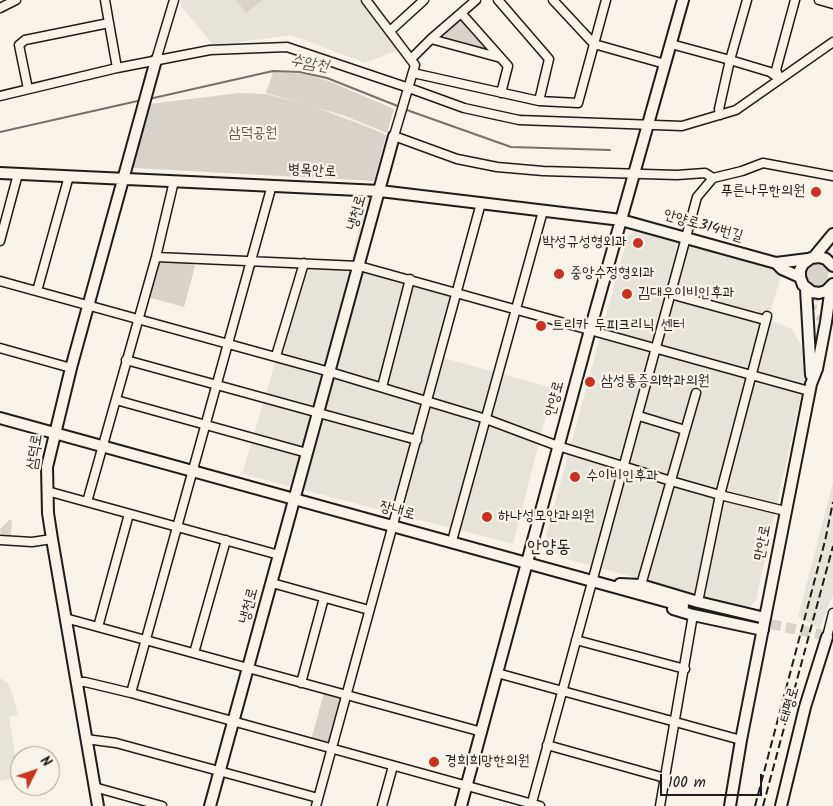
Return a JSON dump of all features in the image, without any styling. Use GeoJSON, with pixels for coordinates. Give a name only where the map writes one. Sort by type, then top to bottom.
{"type":"FeatureCollection","features":[{"type":"Feature","properties":{"kind":"street"},"geometry":{"type":"LineString","coordinates":[[0,8],[16,0]]}},
{"type":"Feature","properties":{"kind":"street"},"geometry":{"type":"LineString","coordinates":[[106,0],[117,68]]}},
{"type":"Feature","properties":{"kind":"street"},"geometry":{"type":"LineString","coordinates":[[156,60],[174,0]]}},
{"type":"Feature","properties":{"kind":"street"},"geometry":{"type":"LineString","coordinates":[[390,31],[424,0]]}},
{"type":"Feature","properties":{"kind":"street"},"geometry":{"type":"LineString","coordinates":[[412,59],[431,39],[476,0]]}},
{"type":"Feature","properties":{"kind":"street"},"geometry":{"type":"LineString","coordinates":[[498,0],[549,59],[539,101]]}},
{"type":"Feature","properties":{"kind":"street"},"geometry":{"type":"LineString","coordinates":[[553,0],[594,44],[665,64]]}},
{"type":"Feature","properties":{"kind":"street"},"geometry":{"type":"LineString","coordinates":[[414,73],[539,101],[578,103],[606,0]]}},
{"type":"Feature","properties":{"kind":"street","name":"안양로"},"geometry":{"type":"LineString","coordinates":[[461,806],[558,446],[622,220],[632,175],[683,0]]}},
{"type":"Feature","properties":{"kind":"street"},"geometry":{"type":"LineString","coordinates":[[720,115],[719,109],[730,60],[747,0]]}},
{"type":"Feature","properties":{"kind":"street"},"geometry":{"type":"LineString","coordinates":[[780,79],[776,70],[795,0]]}},
{"type":"Feature","properties":{"kind":"street"},"geometry":{"type":"LineString","coordinates":[[819,0],[833,4]]}},
{"type":"Feature","properties":{"kind":"street"},"geometry":{"type":"LineString","coordinates":[[368,1],[415,65],[394,136],[457,159],[497,167],[544,172],[632,175],[704,173],[713,178]]}},
{"type":"Feature","properties":{"kind":"street"},"geometry":{"type":"LineString","coordinates":[[461,12],[508,66],[501,93]]}},
{"type":"Feature","properties":{"kind":"street"},"geometry":{"type":"LineString","coordinates":[[28,89],[19,45],[25,40],[109,23]]}},
{"type":"Feature","properties":{"kind":"street"},"geometry":{"type":"LineString","coordinates":[[431,39],[503,59]]}},
{"type":"Feature","properties":{"kind":"street"},"geometry":{"type":"LineString","coordinates":[[0,96],[117,68],[210,50],[287,47],[464,108],[519,120],[682,126],[736,110],[833,42]]}},
{"type":"Feature","properties":{"kind":"street"},"geometry":{"type":"LineString","coordinates":[[671,44],[770,72],[780,79]]}},
{"type":"Feature","properties":{"kind":"street","name":"삼덕로"},"geometry":{"type":"LineString","coordinates":[[98,806],[52,539],[47,491],[47,467],[54,432],[88,304],[156,60]]}},
{"type":"Feature","properties":{"kind":"street","name":"냉천로"},"geometry":{"type":"LineString","coordinates":[[210,806],[296,499],[394,136]]}},
{"type":"Feature","properties":{"kind":"street"},"geometry":{"type":"LineString","coordinates":[[531,805],[594,580],[697,197],[713,178],[742,171],[763,163],[833,176]]}},
{"type":"Feature","properties":{"kind":"street","name":"병목안로"},"geometry":{"type":"LineString","coordinates":[[0,173],[380,191],[622,220]]}},
{"type":"Feature","properties":{"kind":"street"},"geometry":{"type":"LineString","coordinates":[[0,241],[18,174]]}},
{"type":"Feature","properties":{"kind":"street"},"geometry":{"type":"LineString","coordinates":[[37,291],[69,176]]}},
{"type":"Feature","properties":{"kind":"street"},"geometry":{"type":"LineString","coordinates":[[87,502],[156,257],[174,181]]}},
{"type":"Feature","properties":{"kind":"street"},"geometry":{"type":"LineString","coordinates":[[131,693],[272,185]]}},
{"type":"Feature","properties":{"kind":"street"},"geometry":{"type":"LineString","coordinates":[[86,738],[116,743],[317,802],[481,203]]}},
{"type":"Feature","properties":{"kind":"street"},"geometry":{"type":"LineString","coordinates":[[452,541],[543,211]]}},
{"type":"Feature","properties":{"kind":"street","name":"안양로314번길"},"geometry":{"type":"LineString","coordinates":[[622,220],[776,263]]}},
{"type":"Feature","properties":{"kind":"street"},"geometry":{"type":"LineString","coordinates":[[156,257],[359,266],[751,374],[810,388],[811,358],[806,289],[800,277],[800,270],[803,264],[833,234]]}},
{"type":"Feature","properties":{"kind":"street"},"geometry":{"type":"LineString","coordinates":[[776,263],[820,257],[826,259],[833,266]]}},
{"type":"Feature","properties":{"kind":"street"},"geometry":{"type":"LineString","coordinates":[[276,356],[304,263]]}},
{"type":"Feature","properties":{"kind":"street"},"geometry":{"type":"LineString","coordinates":[[776,263],[782,269],[800,277]]}},
{"type":"Feature","properties":{"kind":"street"},"geometry":{"type":"LineString","coordinates":[[382,387],[410,279]]}},
{"type":"Feature","properties":{"kind":"street"},"geometry":{"type":"LineString","coordinates":[[0,281],[276,356],[382,387],[486,420],[558,446],[671,481],[786,511]]}},
{"type":"Feature","properties":{"kind":"street"},"geometry":{"type":"LineString","coordinates":[[806,289],[819,293],[832,285]]}},
{"type":"Feature","properties":{"kind":"street","name":"만안로"},"geometry":{"type":"LineString","coordinates":[[730,806],[741,740],[810,388],[817,369],[832,285]]}},
{"type":"Feature","properties":{"kind":"street"},"geometry":{"type":"LineString","coordinates":[[670,294],[766,318],[720,495],[698,602]]}},
{"type":"Feature","properties":{"kind":"street"},"geometry":{"type":"LineString","coordinates":[[0,348],[71,368]]}},
{"type":"Feature","properties":{"kind":"street"},"geometry":{"type":"LineString","coordinates":[[126,360],[417,440]]}},
{"type":"Feature","properties":{"kind":"street"},"geometry":{"type":"LineString","coordinates":[[641,585],[696,393]]}},
{"type":"Feature","properties":{"kind":"street"},"geometry":{"type":"LineString","coordinates":[[116,400],[307,453]]}},
{"type":"Feature","properties":{"kind":"street"},"geometry":{"type":"LineString","coordinates":[[638,416],[685,430]]}},
{"type":"Feature","properties":{"kind":"street","name":"장내로"},"geometry":{"type":"LineString","coordinates":[[0,418],[683,606]]}},
{"type":"Feature","properties":{"kind":"street"},"geometry":{"type":"LineString","coordinates":[[47,491],[280,555]]}},
{"type":"Feature","properties":{"kind":"street"},"geometry":{"type":"LineString","coordinates":[[98,626],[129,514]]}},
{"type":"Feature","properties":{"kind":"street"},"geometry":{"type":"LineString","coordinates":[[0,540],[32,542],[52,539]]}},
{"type":"Feature","properties":{"kind":"street"},"geometry":{"type":"LineString","coordinates":[[194,653],[226,540]]}},
{"type":"Feature","properties":{"kind":"street"},"geometry":{"type":"LineString","coordinates":[[272,583],[369,610]]}},
{"type":"Feature","properties":{"kind":"street"},"geometry":{"type":"LineString","coordinates":[[606,584],[641,585],[698,602],[765,618]]}},
{"type":"Feature","properties":{"kind":"street"},"geometry":{"type":"LineString","coordinates":[[606,584],[633,597],[693,615],[763,630]]}},
{"type":"Feature","properties":{"kind":"street"},"geometry":{"type":"LineString","coordinates":[[301,683],[324,598]]}},
{"type":"Feature","properties":{"kind":"street","name":"태평로"},"geometry":{"type":"LineString","coordinates":[[781,806],[804,707],[831,637],[833,613]]}},
{"type":"Feature","properties":{"kind":"street"},"geometry":{"type":"LineString","coordinates":[[660,806],[693,615]]}},
{"type":"Feature","properties":{"kind":"street"},"geometry":{"type":"LineString","coordinates":[[65,618],[482,732]]}},
{"type":"Feature","properties":{"kind":"street"},"geometry":{"type":"LineString","coordinates":[[576,640],[685,669]]}},
{"type":"Feature","properties":{"kind":"street"},"geometry":{"type":"LineString","coordinates":[[497,674],[562,690],[741,740]]}},
{"type":"Feature","properties":{"kind":"street"},"geometry":{"type":"LineString","coordinates":[[77,682],[131,693],[540,806]]}},
{"type":"Feature","properties":{"kind":"street"},"geometry":{"type":"LineString","coordinates":[[547,744],[665,778]]}},
{"type":"Feature","properties":{"kind":"street"},"geometry":{"type":"LineString","coordinates":[[382,806],[393,766]]}},
{"type":"Feature","properties":{"kind":"street"},"geometry":{"type":"LineString","coordinates":[[94,787],[162,806]]}},
{"type":"Feature","properties":{"kind":"shaded area"},"geometry":{"type":"Polygon","coordinates":[[[181,0],[360,0],[398,50],[365,63],[291,35],[214,46],[181,6],[181,0]]]}},
{"type":"Feature","properties":{"kind":"shaded area"},"geometry":{"type":"Polygon","coordinates":[[[366,199],[382,204],[362,273],[461,297],[443,358],[553,388],[513,544],[242,474],[304,266],[349,269],[366,199]]]}},
{"type":"Feature","properties":{"kind":"shaded area"},"geometry":{"type":"Polygon","coordinates":[[[638,229],[775,270],[781,276],[768,320],[792,329],[809,359],[756,600],[749,608],[559,557],[546,536],[628,235],[638,229]]]}},
{"type":"Feature","properties":{"kind":"shaded area"},"geometry":{"type":"Polygon","coordinates":[[[833,482],[833,594],[820,628],[798,617],[833,482]]]}},
{"type":"Feature","properties":{"kind":"shaded area"},"geometry":{"type":"Polygon","coordinates":[[[0,678],[8,683],[18,715],[9,717],[14,746],[10,746],[10,779],[0,781],[0,678]]]}},
{"type":"Feature","properties":{"kind":"green space"},"geometry":{"type":"Polygon","coordinates":[[[236,0],[262,0],[246,13],[236,0]]]}},
{"type":"Feature","properties":{"kind":"green space"},"geometry":{"type":"Polygon","coordinates":[[[463,17],[492,50],[490,52],[439,38],[463,17]]]}},
{"type":"Feature","properties":{"kind":"green space","name":"삼덕공원"},"geometry":{"type":"Polygon","coordinates":[[[273,72],[306,74],[331,82],[394,109],[387,133],[345,116],[315,107],[386,135],[374,181],[133,168],[149,104],[240,93],[266,94],[304,104],[266,93],[273,72]]]}},
{"type":"Feature","properties":{"kind":"green space"},"geometry":{"type":"Polygon","coordinates":[[[160,259],[194,262],[195,266],[184,307],[147,297],[157,262],[160,259]]]}},
{"type":"Feature","properties":{"kind":"green space"},"geometry":{"type":"Polygon","coordinates":[[[820,260],[828,266],[829,273],[825,282],[817,286],[810,283],[806,270],[812,262],[820,260]]]}},
{"type":"Feature","properties":{"kind":"green space"},"geometry":{"type":"Polygon","coordinates":[[[10,519],[12,521],[11,535],[1,534],[0,529],[10,519]]]}},
{"type":"Feature","properties":{"kind":"green space"},"geometry":{"type":"Polygon","coordinates":[[[324,693],[342,698],[329,745],[311,740],[324,693]]]}},
{"type":"Feature","properties":{"kind":"waterway","name":"수암천"},"geometry":{"type":"LineString","coordinates":[[149,99],[273,71],[300,72],[327,78],[400,107]]}},
{"type":"Feature","properties":{"kind":"waterway","name":"수암천"},"geometry":{"type":"LineString","coordinates":[[0,132],[142,100]]}},
{"type":"Feature","properties":{"kind":"waterway","name":"수암천"},"geometry":{"type":"LineString","coordinates":[[404,109],[511,147],[610,150]]}},
{"type":"Feature","properties":{"kind":"tunnel"},"geometry":{"type":"LineString","coordinates":[[822,319],[812,316],[833,227]]}},
{"type":"Feature","properties":{"kind":"tunnel"},"geometry":{"type":"LineString","coordinates":[[799,272],[833,282]]}},
{"type":"Feature","properties":{"kind":"tunnel"},"geometry":{"type":"LineString","coordinates":[[814,355],[822,316]]}},
{"type":"Feature","properties":{"kind":"tunnel"},"geometry":{"type":"LineString","coordinates":[[683,606],[833,637]]}},
{"type":"Feature","properties":{"kind":"railway"},"geometry":{"type":"LineString","coordinates":[[755,806],[825,541],[833,502]]}},
{"type":"Feature","properties":{"kind":"railway"},"geometry":{"type":"LineString","coordinates":[[763,806],[833,546]]}},
{"type":"Feature","properties":{"kind":"place","name":"푸른나무한의원"},"geometry":{"type":"Point","coordinates":[816,192]}},
{"type":"Feature","properties":{"kind":"place","name":"박성규성형외과"},"geometry":{"type":"Point","coordinates":[638,243]}},
{"type":"Feature","properties":{"kind":"place","name":"중앙수정형외과"},"geometry":{"type":"Point","coordinates":[559,274]}},
{"type":"Feature","properties":{"kind":"place","name":"김대우이비인후과"},"geometry":{"type":"Point","coordinates":[627,294]}},
{"type":"Feature","properties":{"kind":"place","name":"트리카 두피크리닉 센터"},"geometry":{"type":"Point","coordinates":[541,326]}},
{"type":"Feature","properties":{"kind":"place","name":"삼성통증의학과의원"},"geometry":{"type":"Point","coordinates":[590,382]}},
{"type":"Feature","properties":{"kind":"place","name":"수이비인후과"},"geometry":{"type":"Point","coordinates":[575,477]}},
{"type":"Feature","properties":{"kind":"place","name":"하나성모안과의원"},"geometry":{"type":"Point","coordinates":[487,517]}},
{"type":"Feature","properties":{"kind":"place","name":"경희희망한의원"},"geometry":{"type":"Point","coordinates":[434,762]}},
{"type":"Feature","properties":{"kind":"district","name":"안양동"},"geometry":{"type":"Point","coordinates":[549,549]}}]}
